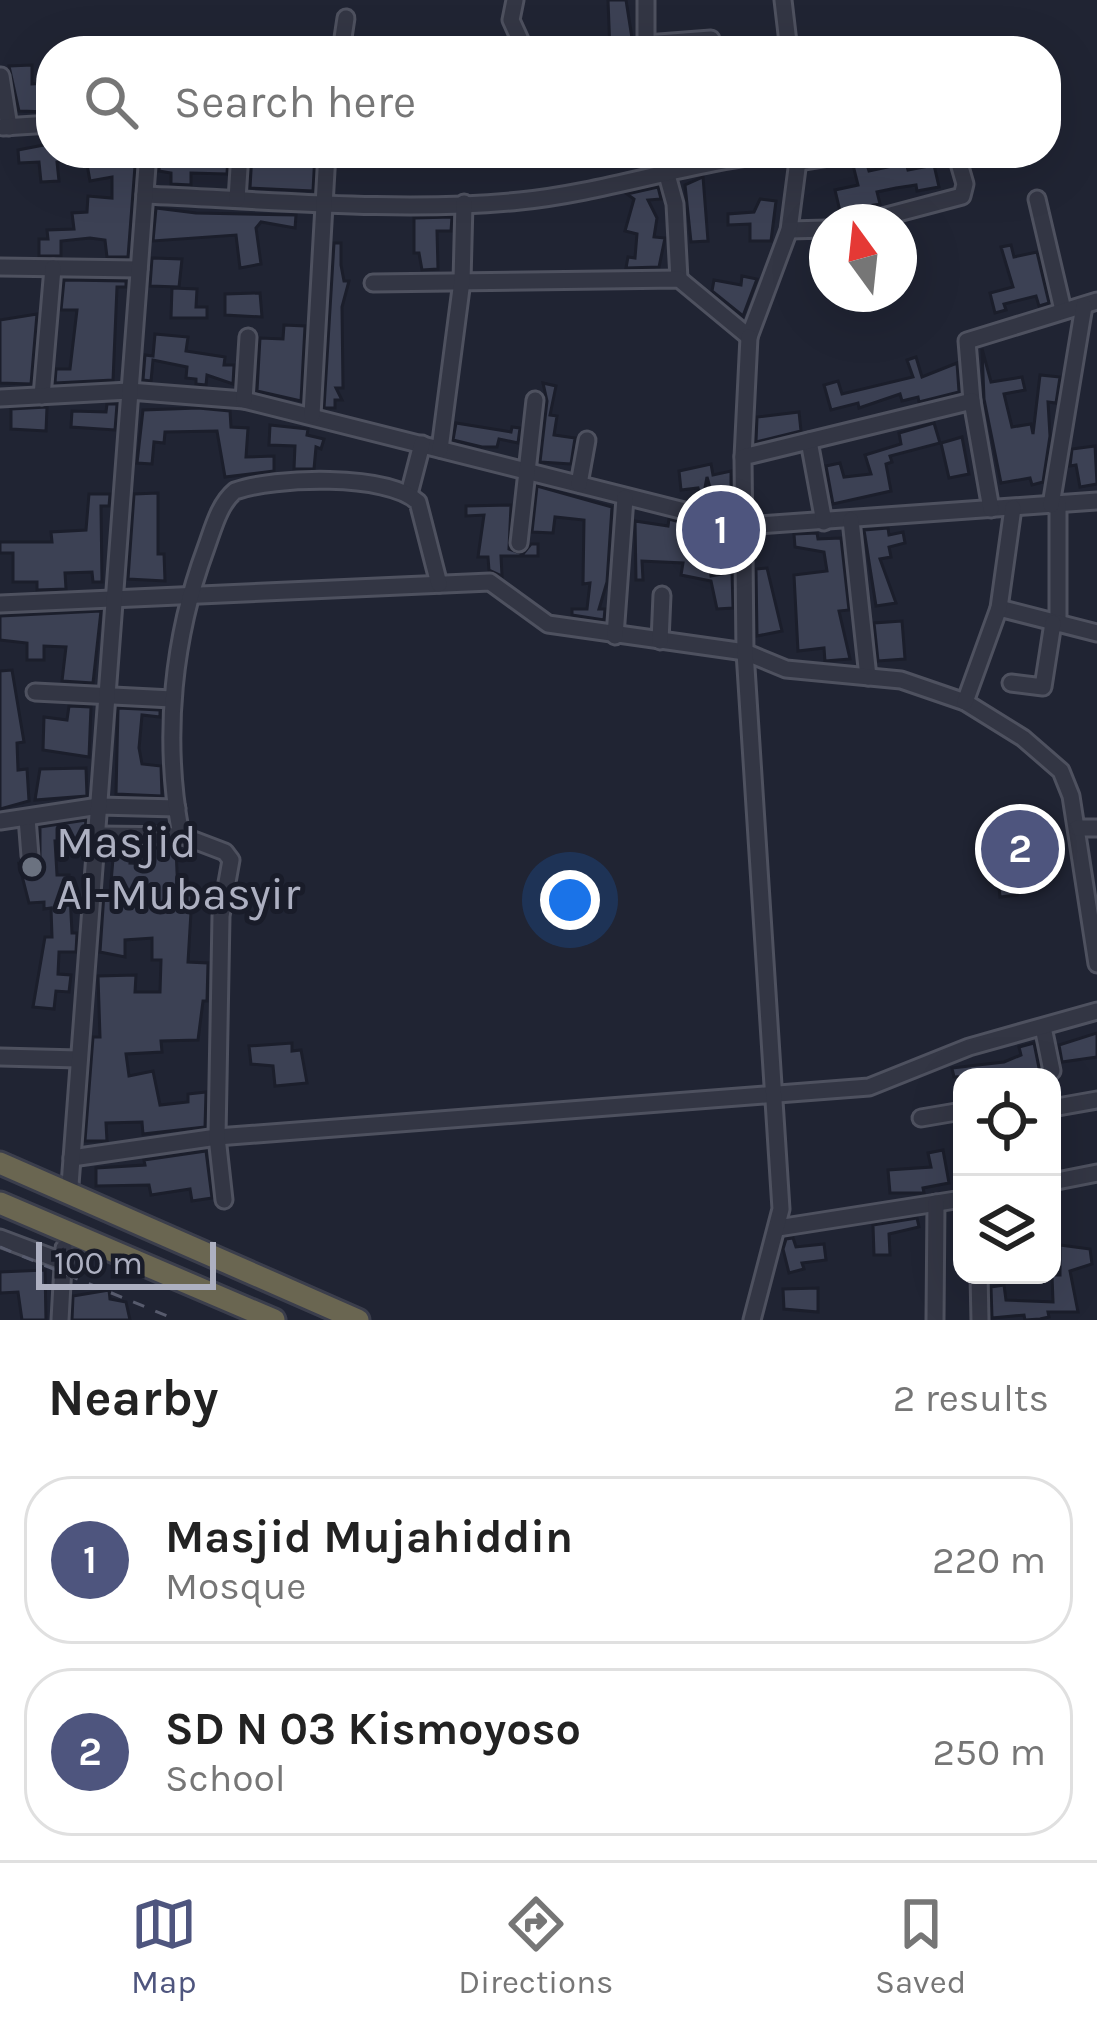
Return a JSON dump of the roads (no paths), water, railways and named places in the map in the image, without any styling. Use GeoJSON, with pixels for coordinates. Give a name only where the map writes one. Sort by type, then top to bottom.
{"type":"FeatureCollection","features":[{"type":"Feature","properties":{"kind":"highway"},"geometry":{"type":"LineString","coordinates":[[0,1163],[358,1320]]}},
{"type":"Feature","properties":{"kind":"highway"},"geometry":{"type":"LineString","coordinates":[[0,1204],[274,1320]]}},
{"type":"Feature","properties":{"kind":"street"},"geometry":{"type":"LineString","coordinates":[[515,0],[511,20],[518,36]]}},
{"type":"Feature","properties":{"kind":"street"},"geometry":{"type":"LineString","coordinates":[[646,0],[646,36]]}},
{"type":"Feature","properties":{"kind":"street"},"geometry":{"type":"LineString","coordinates":[[782,0],[787,36]]}},
{"type":"Feature","properties":{"kind":"street"},"geometry":{"type":"LineString","coordinates":[[345,36],[346,18]]}},
{"type":"Feature","properties":{"kind":"street"},"geometry":{"type":"LineString","coordinates":[[1,76],[5,127],[36,125]]}},
{"type":"Feature","properties":{"kind":"street"},"geometry":{"type":"LineString","coordinates":[[70,1185],[147,168]]}},
{"type":"Feature","properties":{"kind":"street"},"geometry":{"type":"LineString","coordinates":[[237,199],[239,168]]}},
{"type":"Feature","properties":{"kind":"street"},"geometry":{"type":"LineString","coordinates":[[312,415],[325,168]]}},
{"type":"Feature","properties":{"kind":"street"},"geometry":{"type":"LineString","coordinates":[[145,196],[464,203],[555,197],[642,168]]}},
{"type":"Feature","properties":{"kind":"street"},"geometry":{"type":"LineString","coordinates":[[665,168],[675,204],[679,279]]}},
{"type":"Feature","properties":{"kind":"street"},"geometry":{"type":"LineString","coordinates":[[752,1320],[778,1228],[745,652],[743,457],[749,337],[789,230],[798,168]]}},
{"type":"Feature","properties":{"kind":"street"},"geometry":{"type":"LineString","coordinates":[[917,208],[962,196],[963,168]]}},
{"type":"Feature","properties":{"kind":"street"},"geometry":{"type":"LineString","coordinates":[[1037,199],[1064,310]]}},
{"type":"Feature","properties":{"kind":"street"},"geometry":{"type":"LineString","coordinates":[[440,448],[462,281],[464,203]]}},
{"type":"Feature","properties":{"kind":"street"},"geometry":{"type":"LineString","coordinates":[[789,230],[809,229]]}},
{"type":"Feature","properties":{"kind":"street"},"geometry":{"type":"LineString","coordinates":[[0,267],[140,269]]}},
{"type":"Feature","properties":{"kind":"street"},"geometry":{"type":"LineString","coordinates":[[42,396],[52,268]]}},
{"type":"Feature","properties":{"kind":"street"},"geometry":{"type":"LineString","coordinates":[[373,283],[679,279],[749,337]]}},
{"type":"Feature","properties":{"kind":"street"},"geometry":{"type":"LineString","coordinates":[[991,509],[972,401],[967,340],[1090,303],[1054,505],[1056,624],[1043,686],[1011,682]]}},
{"type":"Feature","properties":{"kind":"street"},"geometry":{"type":"LineString","coordinates":[[244,400],[248,337]]}},
{"type":"Feature","properties":{"kind":"street"},"geometry":{"type":"LineString","coordinates":[[0,398],[129,391],[244,400],[744,526],[1097,501]]}},
{"type":"Feature","properties":{"kind":"street"},"geometry":{"type":"LineString","coordinates":[[519,543],[535,400]]}},
{"type":"Feature","properties":{"kind":"street"},"geometry":{"type":"LineString","coordinates":[[743,457],[972,401]]}},
{"type":"Feature","properties":{"kind":"street"},"geometry":{"type":"LineString","coordinates":[[579,484],[587,440]]}},
{"type":"Feature","properties":{"kind":"street"},"geometry":{"type":"LineString","coordinates":[[808,441],[824,522]]}},
{"type":"Feature","properties":{"kind":"street"},"geometry":{"type":"LineString","coordinates":[[409,494],[422,444]]}},
{"type":"Feature","properties":{"kind":"street"},"geometry":{"type":"LineString","coordinates":[[183,836],[177,808],[172,699],[190,596],[223,506],[236,491],[340,482],[409,494],[425,517],[439,584]]}},
{"type":"Feature","properties":{"kind":"street"},"geometry":{"type":"LineString","coordinates":[[615,636],[625,497]]}},
{"type":"Feature","properties":{"kind":"street"},"geometry":{"type":"LineString","coordinates":[[965,703],[998,608],[1012,508]]}},
{"type":"Feature","properties":{"kind":"street"},"geometry":{"type":"LineString","coordinates":[[851,520],[868,677]]}},
{"type":"Feature","properties":{"kind":"street"},"geometry":{"type":"LineString","coordinates":[[0,604],[490,583],[548,624],[745,652],[786,669],[917,685],[965,703],[1034,746],[1061,771],[1094,919],[1097,964]]}},
{"type":"Feature","properties":{"kind":"street"},"geometry":{"type":"LineString","coordinates":[[660,641],[662,595]]}},
{"type":"Feature","properties":{"kind":"street"},"geometry":{"type":"LineString","coordinates":[[998,608],[1097,633]]}},
{"type":"Feature","properties":{"kind":"street"},"geometry":{"type":"LineString","coordinates":[[35,692],[172,699]]}},
{"type":"Feature","properties":{"kind":"street"},"geometry":{"type":"LineString","coordinates":[[0,821],[99,806],[177,808]]}},
{"type":"Feature","properties":{"kind":"street"},"geometry":{"type":"LineString","coordinates":[[27,818],[30,856]]}},
{"type":"Feature","properties":{"kind":"street"},"geometry":{"type":"LineString","coordinates":[[1077,828],[1097,828]]}},
{"type":"Feature","properties":{"kind":"street"},"geometry":{"type":"LineString","coordinates":[[97,835],[183,836],[225,852],[231,860],[221,916],[217,1137],[224,1200]]}},
{"type":"Feature","properties":{"kind":"street"},"geometry":{"type":"LineString","coordinates":[[72,1158],[217,1137],[886,1083],[951,1053],[1097,1012]]}},
{"type":"Feature","properties":{"kind":"street"},"geometry":{"type":"LineString","coordinates":[[1043,1027],[1051,1068]]}},
{"type":"Feature","properties":{"kind":"street"},"geometry":{"type":"LineString","coordinates":[[0,1057],[79,1059]]}},
{"type":"Feature","properties":{"kind":"street"},"geometry":{"type":"LineString","coordinates":[[1061,1106],[1097,1100]]}},
{"type":"Feature","properties":{"kind":"street"},"geometry":{"type":"LineString","coordinates":[[921,1118],[953,1113]]}},
{"type":"Feature","properties":{"kind":"street"},"geometry":{"type":"LineString","coordinates":[[1061,1180],[1097,1173]]}},
{"type":"Feature","properties":{"kind":"street"},"geometry":{"type":"LineString","coordinates":[[778,1228],[953,1200]]}},
{"type":"Feature","properties":{"kind":"street"},"geometry":{"type":"LineString","coordinates":[[935,1320],[936,1203]]}},
{"type":"Feature","properties":{"kind":"street"},"geometry":{"type":"LineString","coordinates":[[0,1238],[64,1255],[60,1320]]}},
{"type":"Feature","properties":{"kind":"street"},"geometry":{"type":"LineString","coordinates":[[228,1298],[244,1268]]}},
{"type":"Feature","properties":{"kind":"street"},"geometry":{"type":"LineString","coordinates":[[979,1284],[980,1320]]}},
{"type":"Feature","properties":{"kind":"railway"},"geometry":{"type":"LineString","coordinates":[[0,1247],[177,1320]]}},
{"type":"Feature","properties":{"kind":"place","name":"Masjid Mujahiddin"},"geometry":{"type":"Point","coordinates":[721,530]}},
{"type":"Feature","properties":{"kind":"place","name":"SD N 03 Kismoyoso"},"geometry":{"type":"Point","coordinates":[1020,849]}},
{"type":"Feature","properties":{"kind":"place","name":"Masjid Al-Mubasyir"},"geometry":{"type":"Point","coordinates":[32,867]}}]}
